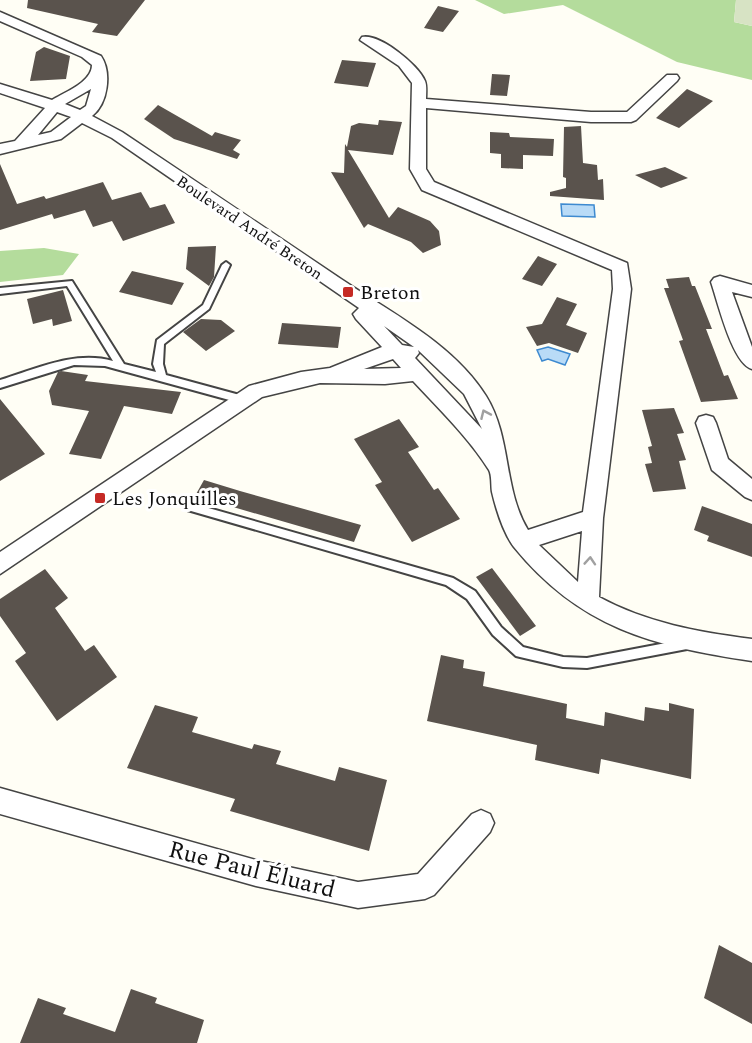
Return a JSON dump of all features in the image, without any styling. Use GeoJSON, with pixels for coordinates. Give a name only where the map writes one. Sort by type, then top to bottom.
{"type":"FeatureCollection","features":[{"type":"Feature","properties":{"kind":"street"},"geometry":{"type":"LineString","coordinates":[[0,15],[87,54],[96,60],[99,72],[93,108],[57,136],[0,149]]}},
{"type":"Feature","properties":{"kind":"street"},"geometry":{"type":"LineString","coordinates":[[367,40],[410,67],[419,83],[418,169],[428,186],[613,261],[621,267],[622,289],[593,518],[588,603]]}},
{"type":"Feature","properties":{"kind":"street"},"geometry":{"type":"LineString","coordinates":[[20,144],[36,130],[52,109],[90,83],[99,72]]}},
{"type":"Feature","properties":{"kind":"street"},"geometry":{"type":"LineString","coordinates":[[418,103],[591,117],[631,117],[672,78]]}},
{"type":"Feature","properties":{"kind":"street","name":"Boulevard André Breton"},"geometry":{"type":"LineString","coordinates":[[7,90],[52,109],[153,162],[348,292],[417,355],[478,438],[498,471]]}},
{"type":"Feature","properties":{"kind":"street"},"geometry":{"type":"LineString","coordinates":[[752,291],[720,282],[745,353],[752,362]]}},
{"type":"Feature","properties":{"kind":"street","name":"Boulevard André Breton"},"geometry":{"type":"LineString","coordinates":[[348,292],[364,318],[399,350],[443,360],[477,395],[492,429],[506,506],[522,541],[551,574],[588,603],[629,623],[696,642],[752,650]]}},
{"type":"Feature","properties":{"kind":"street"},"geometry":{"type":"LineString","coordinates":[[329,375],[399,350]]}},
{"type":"Feature","properties":{"kind":"street"},"geometry":{"type":"LineString","coordinates":[[0,564],[256,391],[306,378],[329,375],[384,378],[417,355]]}},
{"type":"Feature","properties":{"kind":"street"},"geometry":{"type":"LineString","coordinates":[[706,423],[719,464],[752,491]]}},
{"type":"Feature","properties":{"kind":"street"},"geometry":{"type":"LineString","coordinates":[[522,541],[593,518]]}},
{"type":"Feature","properties":{"kind":"street","name":"Rue Paul Éluard"},"geometry":{"type":"LineString","coordinates":[[0,801],[247,871],[358,895],[425,886],[481,823]]}},
{"type":"Feature","properties":{"kind":"lane"},"geometry":{"type":"LineString","coordinates":[[162,378],[158,364],[160,342],[206,307],[226,265]]}},
{"type":"Feature","properties":{"kind":"lane"},"geometry":{"type":"LineString","coordinates":[[0,291],[69,283],[121,366]]}},
{"type":"Feature","properties":{"kind":"lane"},"geometry":{"type":"LineString","coordinates":[[0,384],[74,361],[105,362],[244,400]]}},
{"type":"Feature","properties":{"kind":"lane"},"geometry":{"type":"LineString","coordinates":[[191,507],[449,581],[471,595],[497,631],[520,652],[563,662],[587,663],[696,642]]}},
{"type":"Feature","properties":{"kind":"green space"},"geometry":{"type":"Polygon","coordinates":[[[475,0],[736,0],[734,22],[752,26],[752,80],[677,62],[563,5],[504,14],[475,0]]]}},
{"type":"Feature","properties":{"kind":"green space"},"geometry":{"type":"Polygon","coordinates":[[[736,0],[752,0],[752,26],[734,22],[736,0]]]}},
{"type":"Feature","properties":{"kind":"green space"},"geometry":{"type":"Polygon","coordinates":[[[44,248],[79,254],[63,275],[0,282],[0,251],[44,248]]]}},
{"type":"Feature","properties":{"kind":"water"},"geometry":{"type":"Polygon","coordinates":[[[561,204],[594,205],[595,217],[562,216],[561,204]]]}},
{"type":"Feature","properties":{"kind":"water"},"geometry":{"type":"Polygon","coordinates":[[[548,347],[570,354],[565,365],[548,359],[542,361],[537,350],[548,347]]]}},
{"type":"Feature","properties":{"kind":"building"},"geometry":{"type":"Polygon","coordinates":[[[28,0],[145,0],[117,36],[92,32],[98,24],[27,8],[28,0]]]}},
{"type":"Feature","properties":{"kind":"building"},"geometry":{"type":"Polygon","coordinates":[[[438,6],[459,11],[443,32],[424,28],[438,6]]]}},
{"type":"Feature","properties":{"kind":"building"},"geometry":{"type":"Polygon","coordinates":[[[44,47],[70,56],[66,79],[30,81],[36,52],[44,47]]]}},
{"type":"Feature","properties":{"kind":"building"},"geometry":{"type":"Polygon","coordinates":[[[342,60],[376,63],[368,87],[334,83],[342,60]]]}},
{"type":"Feature","properties":{"kind":"building"},"geometry":{"type":"Polygon","coordinates":[[[492,74],[510,75],[507,96],[490,95],[492,74]]]}},
{"type":"Feature","properties":{"kind":"building"},"geometry":{"type":"Polygon","coordinates":[[[687,89],[713,101],[679,128],[656,118],[687,89]]]}},
{"type":"Feature","properties":{"kind":"building"},"geometry":{"type":"Polygon","coordinates":[[[158,105],[212,136],[215,132],[241,140],[233,150],[240,154],[237,159],[174,139],[144,119],[158,105]]]}},
{"type":"Feature","properties":{"kind":"building"},"geometry":{"type":"Polygon","coordinates":[[[379,120],[402,122],[393,155],[348,150],[389,218],[398,207],[430,221],[439,231],[441,245],[423,253],[411,242],[368,224],[364,228],[331,172],[344,173],[345,144],[347,147],[351,126],[359,123],[378,125],[379,120]]]}},
{"type":"Feature","properties":{"kind":"building"},"geometry":{"type":"Polygon","coordinates":[[[581,126],[583,163],[597,165],[598,180],[603,179],[604,200],[550,196],[550,192],[566,188],[566,178],[563,177],[564,127],[581,126]]]}},
{"type":"Feature","properties":{"kind":"building"},"geometry":{"type":"Polygon","coordinates":[[[490,132],[509,133],[510,137],[554,139],[553,156],[523,155],[523,169],[501,168],[501,154],[490,153],[490,132]]]}},
{"type":"Feature","properties":{"kind":"building"},"geometry":{"type":"Polygon","coordinates":[[[0,164],[17,204],[44,196],[46,199],[103,182],[112,200],[141,192],[150,208],[165,204],[175,223],[123,241],[112,221],[93,227],[85,210],[54,219],[52,214],[0,230],[0,164]]]}},
{"type":"Feature","properties":{"kind":"building"},"geometry":{"type":"Polygon","coordinates":[[[665,167],[688,178],[661,188],[635,175],[665,167]]]}},
{"type":"Feature","properties":{"kind":"building"},"geometry":{"type":"Polygon","coordinates":[[[216,246],[214,277],[209,286],[186,269],[188,247],[216,246]]]}},
{"type":"Feature","properties":{"kind":"building"},"geometry":{"type":"Polygon","coordinates":[[[538,256],[557,264],[542,286],[522,279],[538,256]]]}},
{"type":"Feature","properties":{"kind":"building"},"geometry":{"type":"Polygon","coordinates":[[[132,271],[184,283],[172,305],[119,292],[132,271]]]}},
{"type":"Feature","properties":{"kind":"building"},"geometry":{"type":"Polygon","coordinates":[[[689,277],[692,286],[695,286],[712,329],[706,329],[724,376],[728,375],[738,399],[701,402],[679,341],[683,340],[664,288],[669,288],[666,279],[689,277]]]}},
{"type":"Feature","properties":{"kind":"building"},"geometry":{"type":"Polygon","coordinates":[[[63,290],[72,321],[53,326],[52,319],[33,324],[27,299],[63,290]]]}},
{"type":"Feature","properties":{"kind":"building"},"geometry":{"type":"Polygon","coordinates":[[[557,297],[577,304],[566,325],[587,333],[578,353],[549,343],[537,346],[526,327],[542,324],[557,297]]]}},
{"type":"Feature","properties":{"kind":"building"},"geometry":{"type":"Polygon","coordinates":[[[201,319],[221,320],[235,331],[206,351],[183,332],[201,319]]]}},
{"type":"Feature","properties":{"kind":"building"},"geometry":{"type":"Polygon","coordinates":[[[282,323],[341,327],[338,348],[278,344],[282,323]]]}},
{"type":"Feature","properties":{"kind":"building"},"geometry":{"type":"Polygon","coordinates":[[[58,372],[88,375],[85,381],[181,392],[172,414],[124,406],[101,459],[69,454],[89,411],[52,405],[49,391],[58,372]]]}},
{"type":"Feature","properties":{"kind":"building"},"geometry":{"type":"Polygon","coordinates":[[[0,399],[45,454],[0,481],[0,399]]]}},
{"type":"Feature","properties":{"kind":"building"},"geometry":{"type":"Polygon","coordinates":[[[674,408],[684,433],[677,434],[686,460],[679,461],[686,489],[653,492],[645,464],[652,463],[648,447],[652,446],[642,410],[674,408]]]}},
{"type":"Feature","properties":{"kind":"building"},"geometry":{"type":"Polygon","coordinates":[[[399,419],[419,447],[408,452],[434,490],[438,488],[460,519],[412,542],[375,485],[382,482],[354,439],[399,419]]]}},
{"type":"Feature","properties":{"kind":"building"},"geometry":{"type":"Polygon","coordinates":[[[204,480],[361,525],[354,542],[195,496],[204,480]]]}},
{"type":"Feature","properties":{"kind":"building"},"geometry":{"type":"Polygon","coordinates":[[[702,506],[752,524],[752,557],[707,541],[709,536],[694,530],[702,506]]]}},
{"type":"Feature","properties":{"kind":"building"},"geometry":{"type":"Polygon","coordinates":[[[492,568],[536,626],[520,636],[476,577],[492,568]]]}},
{"type":"Feature","properties":{"kind":"building"},"geometry":{"type":"Polygon","coordinates":[[[45,569],[68,598],[55,608],[85,651],[94,645],[117,677],[57,721],[15,661],[26,653],[0,616],[0,599],[45,569]]]}},
{"type":"Feature","properties":{"kind":"building"},"geometry":{"type":"Polygon","coordinates":[[[441,655],[464,660],[463,668],[485,672],[483,686],[567,704],[566,718],[604,726],[605,712],[644,721],[645,707],[669,711],[669,703],[694,709],[691,779],[601,759],[599,774],[535,760],[537,745],[427,721],[441,655]]]}},
{"type":"Feature","properties":{"kind":"building"},"geometry":{"type":"Polygon","coordinates":[[[155,705],[198,717],[192,732],[252,749],[254,744],[281,751],[276,764],[335,781],[339,767],[387,780],[369,851],[230,811],[235,799],[127,768],[155,705]]]}},
{"type":"Feature","properties":{"kind":"building"},"geometry":{"type":"Polygon","coordinates":[[[719,945],[752,963],[752,1024],[704,998],[719,945]]]}},
{"type":"Feature","properties":{"kind":"building"},"geometry":{"type":"Polygon","coordinates":[[[131,989],[157,998],[155,1003],[204,1020],[197,1043],[20,1043],[38,998],[66,1008],[63,1014],[115,1032],[131,989]]]}},
{"type":"Feature","properties":{"kind":"place","name":"Breton"},"geometry":{"type":"Point","coordinates":[348,292]}},
{"type":"Feature","properties":{"kind":"place","name":"Les Jonquilles"},"geometry":{"type":"Point","coordinates":[100,498]}}]}
